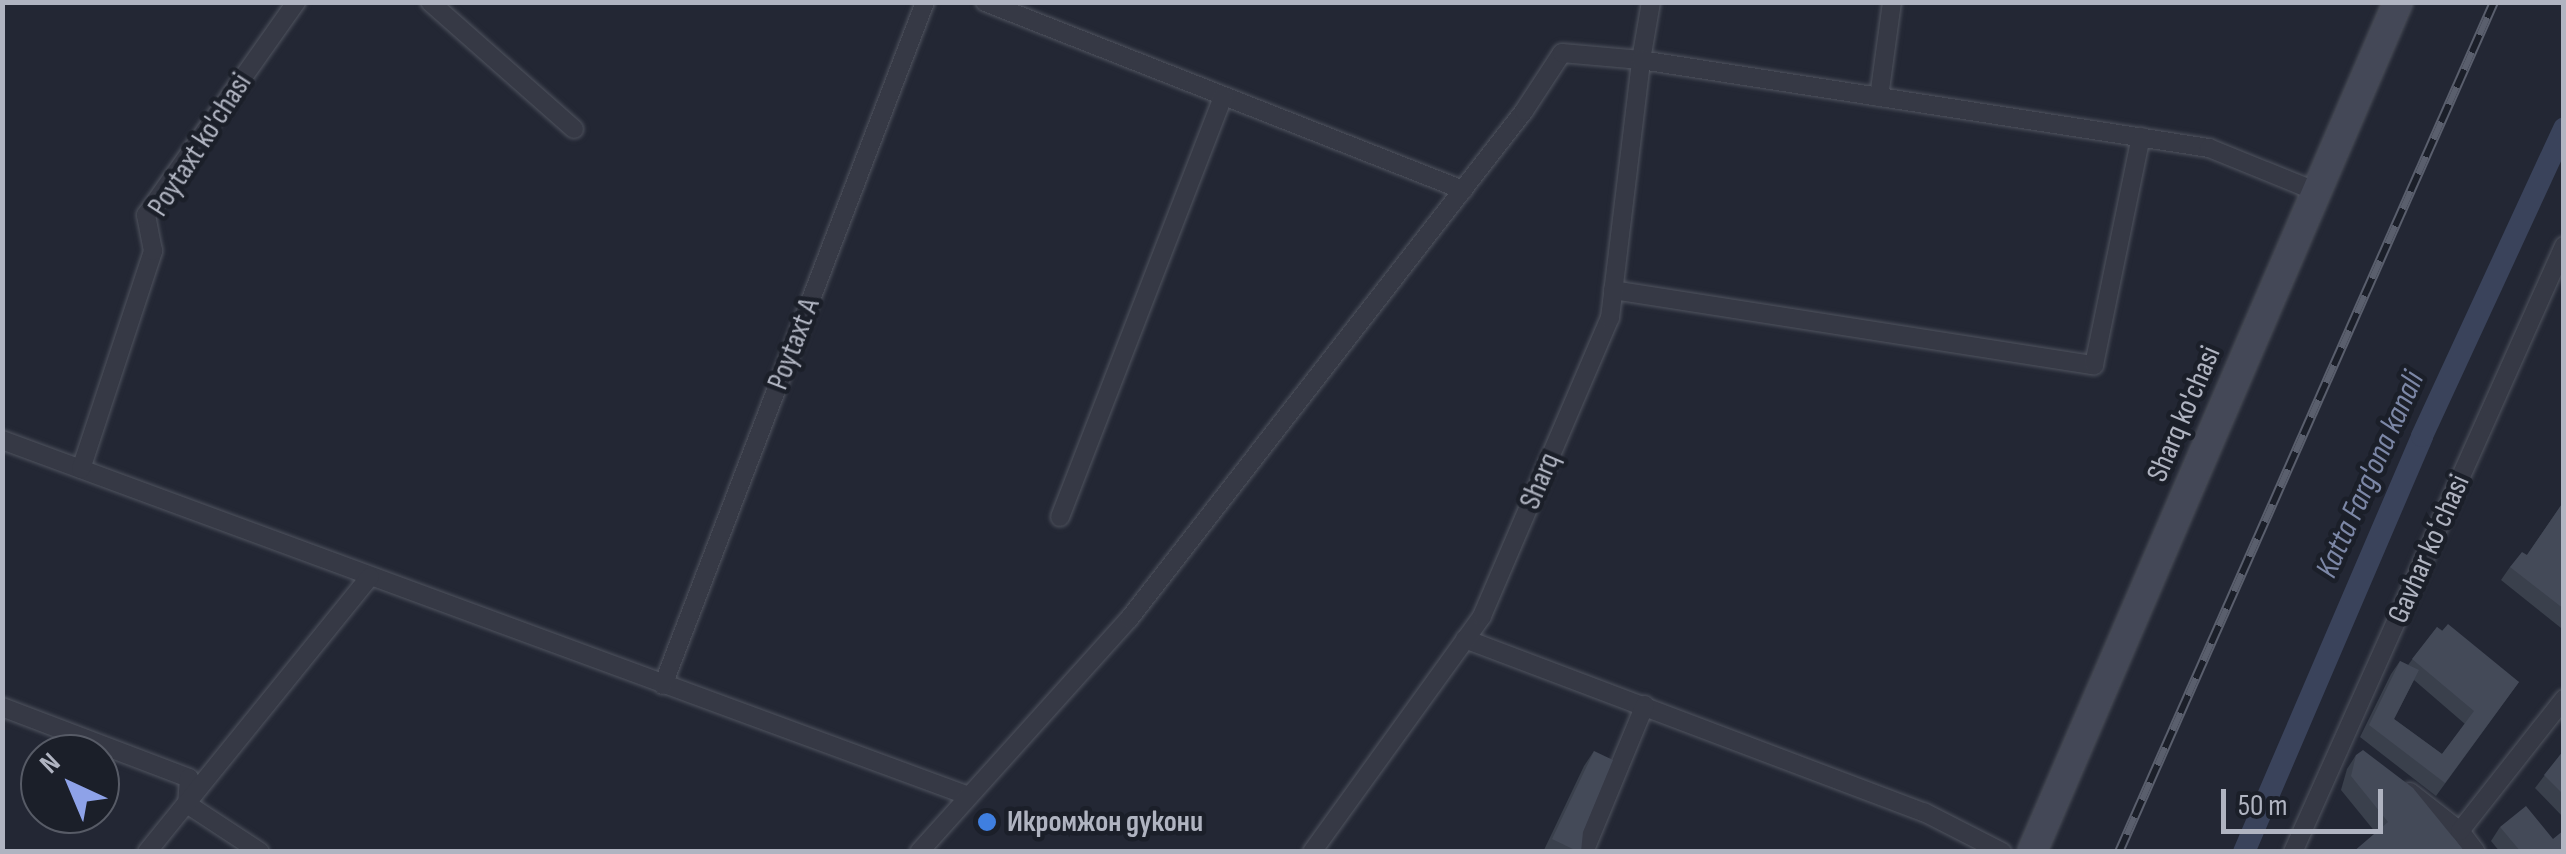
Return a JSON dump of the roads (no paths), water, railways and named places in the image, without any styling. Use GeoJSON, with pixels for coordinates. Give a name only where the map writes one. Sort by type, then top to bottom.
{"type":"FeatureCollection","features":[{"type":"Feature","properties":{"kind":"main road","name":"Sharq ko'chasi"},"geometry":{"type":"LineString","coordinates":[[2032,852],[2398,2]]}},
{"type":"Feature","properties":{"kind":"street","name":"Poytaxt ko'chasi"},"geometry":{"type":"LineString","coordinates":[[81,469],[153,251],[146,215],[296,2]]}},
{"type":"Feature","properties":{"kind":"street"},"geometry":{"type":"LineString","coordinates":[[430,2],[574,129]]}},
{"type":"Feature","properties":{"kind":"street","name":"Poytaxt A"},"geometry":{"type":"LineString","coordinates":[[663,685],[924,2]]}},
{"type":"Feature","properties":{"kind":"street"},"geometry":{"type":"LineString","coordinates":[[986,2],[1463,190]]}},
{"type":"Feature","properties":{"kind":"street","name":"Sharq"},"geometry":{"type":"LineString","coordinates":[[1312,852],[1482,616],[1610,318],[1641,60],[1652,2]]}},
{"type":"Feature","properties":{"kind":"street"},"geometry":{"type":"LineString","coordinates":[[1879,97],[1892,2]]}},
{"type":"Feature","properties":{"kind":"street"},"geometry":{"type":"LineString","coordinates":[[919,852],[1129,619],[1463,190],[1562,54],[1641,60],[2208,148],[2315,191]]}},
{"type":"Feature","properties":{"kind":"street"},"geometry":{"type":"LineString","coordinates":[[1060,518],[1223,96]]}},
{"type":"Feature","properties":{"kind":"street"},"geometry":{"type":"LineString","coordinates":[[1613,290],[2094,365],[2142,138]]}},
{"type":"Feature","properties":{"kind":"street","name":"Gavhar koʻchasi"},"geometry":{"type":"LineString","coordinates":[[2293,852],[2350,746],[2564,246]]}},
{"type":"Feature","properties":{"kind":"street"},"geometry":{"type":"LineString","coordinates":[[2,440],[968,796]]}},
{"type":"Feature","properties":{"kind":"street"},"geometry":{"type":"LineString","coordinates":[[147,852],[370,577]]}},
{"type":"Feature","properties":{"kind":"street"},"geometry":{"type":"LineString","coordinates":[[1465,640],[1924,812],[2002,852]]}},
{"type":"Feature","properties":{"kind":"street"},"geometry":{"type":"LineString","coordinates":[[2460,832],[2564,699]]}},
{"type":"Feature","properties":{"kind":"street"},"geometry":{"type":"LineString","coordinates":[[1584,852],[1645,705]]}},
{"type":"Feature","properties":{"kind":"street"},"geometry":{"type":"LineString","coordinates":[[2,707],[189,778],[187,804]]}},
{"type":"Feature","properties":{"kind":"street"},"geometry":{"type":"LineString","coordinates":[[2387,774],[2460,832],[2476,852]]}},
{"type":"Feature","properties":{"kind":"street"},"geometry":{"type":"LineString","coordinates":[[187,804],[260,852]]}},
{"type":"Feature","properties":{"kind":"waterway","name":"Katta Farg'ona kanali"},"geometry":{"type":"LineString","coordinates":[[2244,852],[2422,436],[2564,128]]}},
{"type":"Feature","properties":{"kind":"railway"},"geometry":{"type":"LineString","coordinates":[[2119,852],[2494,2]]}},
{"type":"Feature","properties":{"kind":"place","name":"Икромжон дукони"},"geometry":{"type":"Point","coordinates":[987,822]}}]}
